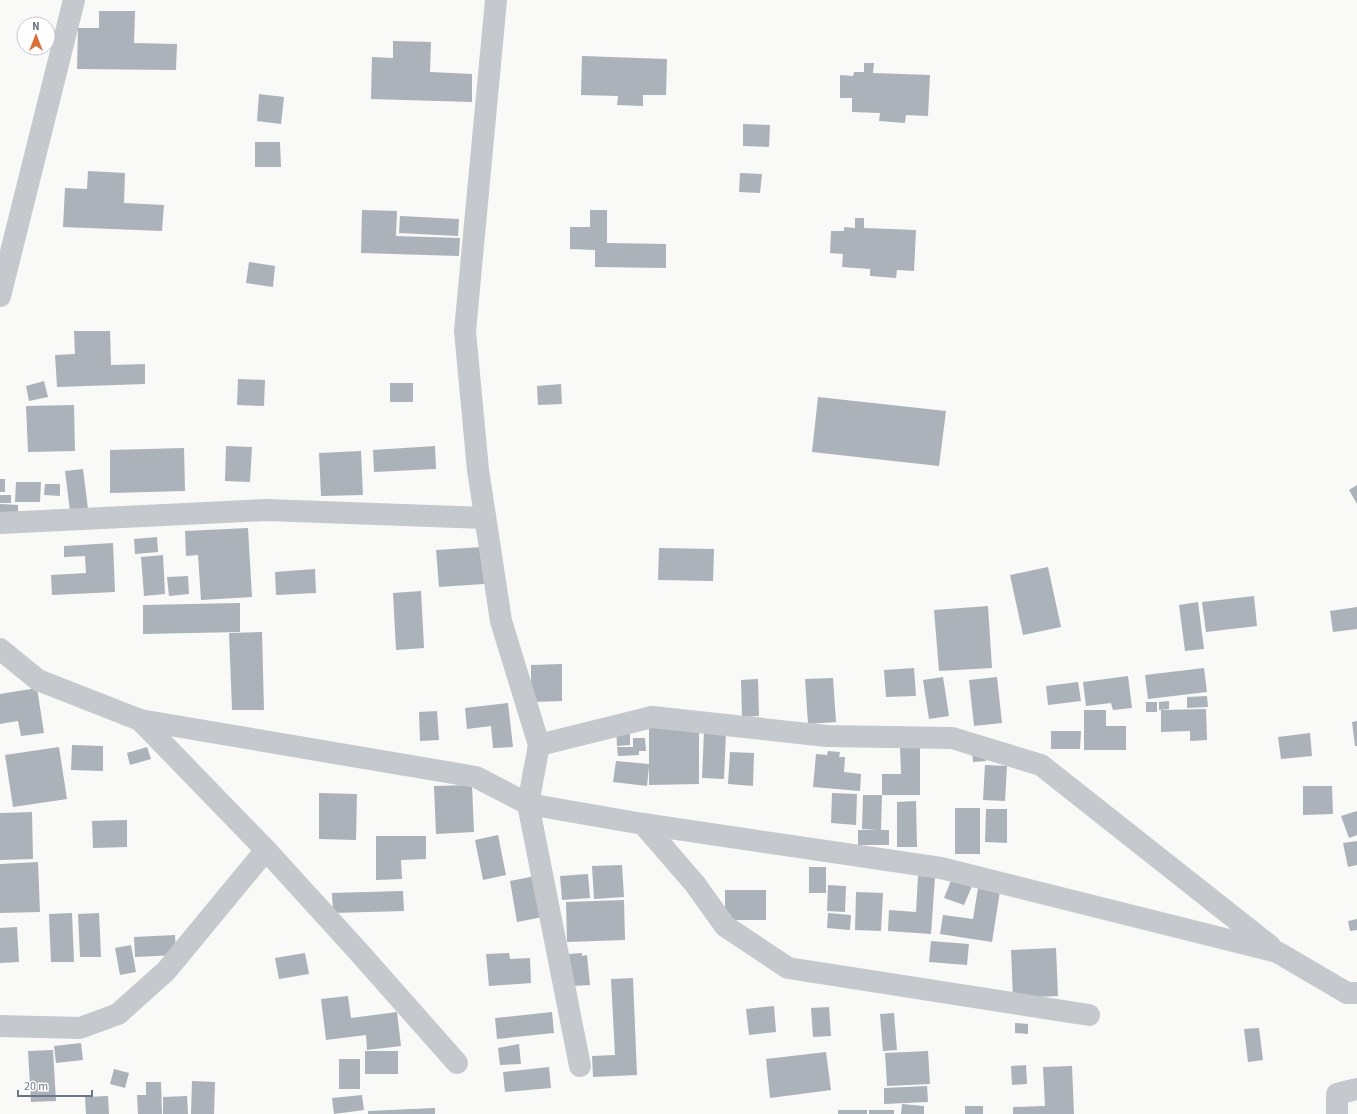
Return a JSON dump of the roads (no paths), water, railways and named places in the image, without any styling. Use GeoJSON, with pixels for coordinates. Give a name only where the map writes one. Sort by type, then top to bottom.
{"type":"FeatureCollection","features":[{"type":"Feature","properties":{"kind":"street"},"geometry":{"type":"LineString","coordinates":[[0,296],[74,0]]}},
{"type":"Feature","properties":{"kind":"street"},"geometry":{"type":"LineString","coordinates":[[496,0],[465,331],[478,470],[502,621],[539,744],[528,804],[580,1066]]}},
{"type":"Feature","properties":{"kind":"street"},"geometry":{"type":"LineString","coordinates":[[0,523],[267,510],[485,518]]}},
{"type":"Feature","properties":{"kind":"street"},"geometry":{"type":"LineString","coordinates":[[0,649],[38,680],[140,720],[476,776],[528,804],[643,824],[942,868],[1277,952]]}},
{"type":"Feature","properties":{"kind":"street"},"geometry":{"type":"LineString","coordinates":[[539,744],[652,717],[827,736],[952,738],[1041,765],[1277,952],[1347,993],[1357,992]]}},
{"type":"Feature","properties":{"kind":"street"},"geometry":{"type":"LineString","coordinates":[[140,720],[266,850],[457,1063]]}},
{"type":"Feature","properties":{"kind":"street"},"geometry":{"type":"LineString","coordinates":[[643,824],[695,884],[725,926],[788,968],[1090,1014]]}},
{"type":"Feature","properties":{"kind":"street"},"geometry":{"type":"LineString","coordinates":[[0,1026],[80,1028],[118,1014],[166,971],[266,850]]}},
{"type":"Feature","properties":{"kind":"street"},"geometry":{"type":"LineString","coordinates":[[1337,1114],[1337,1094],[1357,1089]]}}]}
